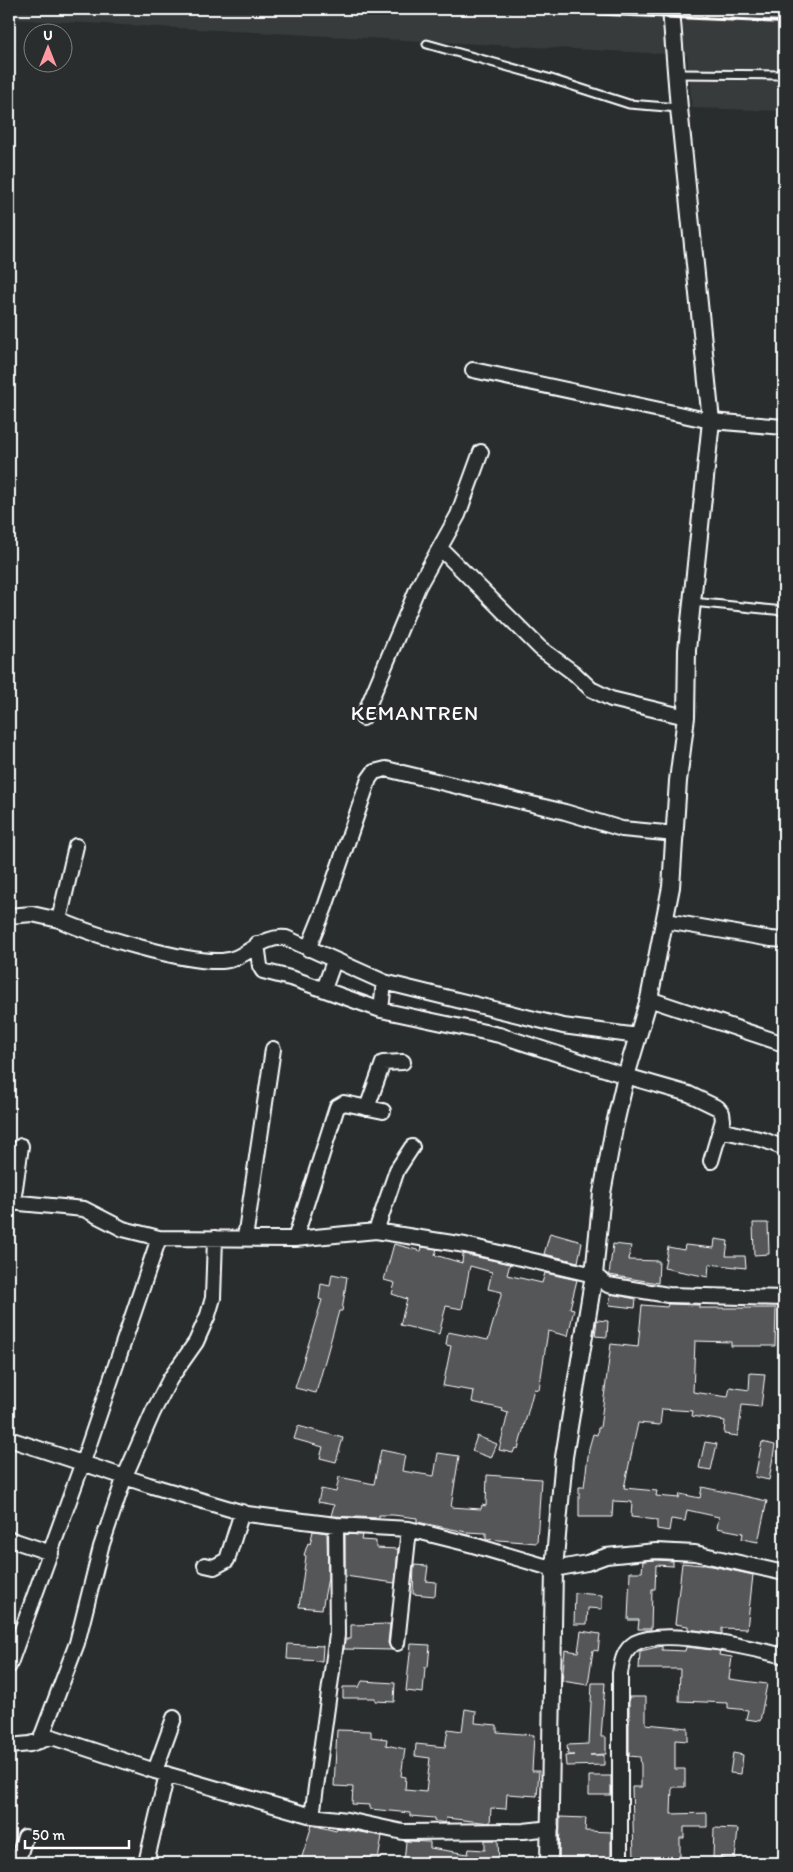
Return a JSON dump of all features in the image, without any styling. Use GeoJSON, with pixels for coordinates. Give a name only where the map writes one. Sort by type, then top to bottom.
{"type":"FeatureCollection","features":[{"type":"Feature","properties":{"kind":"street"},"geometry":{"type":"LineString","coordinates":[[549,1863],[554,1569],[564,1457],[594,1274],[602,1193],[626,1076],[650,1000],[666,921],[676,834],[678,781],[686,717],[687,650],[711,421],[678,108],[671,9]]}},
{"type":"Feature","properties":{"kind":"street"},"geometry":{"type":"LineString","coordinates":[[473,370],[711,421],[784,427]]}},
{"type":"Feature","properties":{"kind":"street"},"geometry":{"type":"LineString","coordinates":[[363,718],[418,587],[441,549],[458,515],[481,452]]}},
{"type":"Feature","properties":{"kind":"street"},"geometry":{"type":"LineString","coordinates":[[441,549],[540,648],[574,673],[591,689],[611,699],[686,717]]}},
{"type":"Feature","properties":{"kind":"street"},"geometry":{"type":"LineString","coordinates":[[308,950],[369,779],[378,770],[386,769],[515,799],[622,829],[676,834]]}},
{"type":"Feature","properties":{"kind":"street"},"geometry":{"type":"LineString","coordinates":[[59,920],[76,846]]}},
{"type":"Feature","properties":{"kind":"street"},"geometry":{"type":"LineString","coordinates":[[9,916],[32,914],[59,920],[91,932],[187,957],[210,960],[259,954],[278,937],[286,938],[333,965],[383,985],[514,1027],[626,1076],[689,1094],[718,1108],[722,1113],[720,1130],[712,1160]]}},
{"type":"Feature","properties":{"kind":"street"},"geometry":{"type":"LineString","coordinates":[[666,921],[784,940]]}},
{"type":"Feature","properties":{"kind":"street"},"geometry":{"type":"LineString","coordinates":[[259,954],[263,971],[325,986],[381,1007],[443,1022],[514,1027],[563,1026],[635,1046]]}},
{"type":"Feature","properties":{"kind":"street"},"geometry":{"type":"LineString","coordinates":[[325,986],[333,965]]}},
{"type":"Feature","properties":{"kind":"street"},"geometry":{"type":"LineString","coordinates":[[381,1007],[383,985]]}},
{"type":"Feature","properties":{"kind":"street"},"geometry":{"type":"LineString","coordinates":[[650,1000],[784,1044]]}},
{"type":"Feature","properties":{"kind":"street"},"geometry":{"type":"LineString","coordinates":[[245,1238],[273,1049]]}},
{"type":"Feature","properties":{"kind":"street"},"geometry":{"type":"LineString","coordinates":[[367,1108],[383,1064],[403,1062]]}},
{"type":"Feature","properties":{"kind":"street"},"geometry":{"type":"LineString","coordinates":[[295,1239],[337,1107],[344,1103],[383,1111]]}},
{"type":"Feature","properties":{"kind":"street"},"geometry":{"type":"LineString","coordinates":[[720,1130],[764,1140],[784,1148]]}},
{"type":"Feature","properties":{"kind":"street"},"geometry":{"type":"LineString","coordinates":[[21,1146],[11,1202],[84,1209],[123,1229],[159,1238],[295,1239],[376,1231],[465,1245],[594,1274],[608,1285],[668,1295],[784,1298]]}},
{"type":"Feature","properties":{"kind":"street"},"geometry":{"type":"LineString","coordinates":[[376,1231],[397,1170],[412,1147]]}},
{"type":"Feature","properties":{"kind":"street"},"geometry":{"type":"LineString","coordinates":[[9,1666],[13,1641],[51,1553],[159,1238]]}},
{"type":"Feature","properties":{"kind":"street"},"geometry":{"type":"LineString","coordinates":[[40,1741],[77,1642],[101,1547],[125,1476],[153,1412],[170,1379],[198,1338],[208,1315],[213,1298],[215,1238]]}},
{"type":"Feature","properties":{"kind":"street"},"geometry":{"type":"LineString","coordinates":[[9,1439],[242,1512],[336,1525],[409,1529],[473,1545],[554,1569],[587,1563],[606,1556],[656,1551],[694,1553],[784,1573]]}},
{"type":"Feature","properties":{"kind":"street"},"geometry":{"type":"LineString","coordinates":[[205,1566],[214,1567],[227,1560],[242,1512]]}},
{"type":"Feature","properties":{"kind":"street"},"geometry":{"type":"LineString","coordinates":[[312,1816],[337,1635],[336,1525]]}},
{"type":"Feature","properties":{"kind":"street"},"geometry":{"type":"LineString","coordinates":[[397,1643],[409,1529]]}},
{"type":"Feature","properties":{"kind":"street"},"geometry":{"type":"LineString","coordinates":[[9,1539],[51,1553]]}},
{"type":"Feature","properties":{"kind":"street"},"geometry":{"type":"LineString","coordinates":[[620,1863],[620,1673],[622,1657],[633,1644],[648,1638],[663,1636],[749,1647],[784,1656]]}},
{"type":"Feature","properties":{"kind":"street"},"geometry":{"type":"LineString","coordinates":[[146,1863],[161,1772],[174,1718]]}},
{"type":"Feature","properties":{"kind":"street"},"geometry":{"type":"LineString","coordinates":[[9,1746],[52,1737],[161,1772],[312,1816],[347,1820],[403,1832],[515,1831],[551,1828]]}},
{"type":"Feature","properties":{"kind":"street"},"geometry":{"type":"LineString","coordinates":[[16,1863],[25,1837]]}},
{"type":"Feature","properties":{"kind":"lane"},"geometry":{"type":"LineString","coordinates":[[427,44],[629,104],[678,108]]}},
{"type":"Feature","properties":{"kind":"lane"},"geometry":{"type":"LineString","coordinates":[[677,74],[784,75]]}},
{"type":"Feature","properties":{"kind":"lane"},"geometry":{"type":"LineString","coordinates":[[692,602],[784,611]]}},
{"type":"Feature","properties":{"kind":"shaded area"},"geometry":{"type":"Polygon","coordinates":[[[9,9],[784,9],[784,111],[692,108],[687,55],[9,19],[9,9]]]}},
{"type":"Feature","properties":{"kind":"building"},"geometry":{"type":"Polygon","coordinates":[[[753,1223],[768,1223],[769,1254],[754,1255],[753,1223]]]}},
{"type":"Feature","properties":{"kind":"building"},"geometry":{"type":"Polygon","coordinates":[[[550,1233],[582,1242],[578,1262],[544,1254],[550,1233]]]}},
{"type":"Feature","properties":{"kind":"building"},"geometry":{"type":"Polygon","coordinates":[[[715,1239],[728,1241],[726,1256],[745,1256],[746,1268],[709,1264],[708,1277],[664,1268],[668,1247],[684,1250],[685,1245],[714,1248],[715,1239]]]}},
{"type":"Feature","properties":{"kind":"building"},"geometry":{"type":"Polygon","coordinates":[[[394,1244],[421,1251],[422,1247],[437,1249],[435,1255],[462,1263],[463,1254],[510,1264],[507,1275],[542,1283],[545,1273],[577,1280],[570,1308],[574,1309],[568,1336],[548,1331],[539,1390],[534,1389],[518,1449],[515,1448],[513,1453],[499,1450],[508,1413],[502,1411],[503,1409],[472,1402],[474,1391],[443,1386],[451,1346],[446,1345],[448,1332],[488,1340],[502,1292],[488,1289],[492,1272],[470,1266],[462,1309],[446,1306],[439,1334],[400,1325],[407,1299],[392,1294],[395,1283],[384,1280],[394,1244]]]}},
{"type":"Feature","properties":{"kind":"building"},"geometry":{"type":"Polygon","coordinates":[[[613,1244],[631,1246],[629,1260],[659,1261],[658,1283],[609,1275],[613,1244]]]}},
{"type":"Feature","properties":{"kind":"building"},"geometry":{"type":"Polygon","coordinates":[[[332,1274],[347,1277],[342,1311],[339,1311],[316,1393],[295,1388],[322,1300],[319,1299],[321,1284],[330,1286],[332,1274]]]}},
{"type":"Feature","properties":{"kind":"building"},"geometry":{"type":"Polygon","coordinates":[[[611,1294],[636,1299],[635,1308],[609,1305],[611,1294]]]}},
{"type":"Feature","properties":{"kind":"building"},"geometry":{"type":"Polygon","coordinates":[[[668,1304],[699,1305],[699,1308],[776,1308],[775,1346],[731,1346],[731,1342],[695,1341],[693,1392],[728,1397],[730,1387],[749,1390],[750,1373],[765,1374],[761,1407],[742,1405],[738,1436],[724,1434],[725,1421],[692,1416],[693,1411],[662,1409],[660,1425],[638,1423],[624,1488],[657,1491],[656,1496],[679,1498],[680,1494],[700,1498],[702,1487],[767,1501],[758,1542],[742,1539],[743,1533],[717,1528],[719,1517],[687,1510],[685,1521],[671,1519],[669,1531],[657,1529],[657,1520],[631,1517],[632,1502],[613,1501],[612,1517],[579,1517],[579,1487],[584,1487],[589,1448],[593,1434],[597,1435],[598,1428],[600,1428],[611,1344],[638,1347],[642,1305],[667,1307],[668,1304]]]}},
{"type":"Feature","properties":{"kind":"building"},"geometry":{"type":"Polygon","coordinates":[[[597,1320],[608,1321],[607,1337],[595,1336],[597,1320]]]}},
{"type":"Feature","properties":{"kind":"building"},"geometry":{"type":"Polygon","coordinates":[[[298,1426],[343,1438],[336,1462],[320,1458],[323,1447],[294,1439],[298,1426]]]}},
{"type":"Feature","properties":{"kind":"building"},"geometry":{"type":"Polygon","coordinates":[[[477,1436],[497,1444],[491,1458],[472,1451],[477,1436]]]}},
{"type":"Feature","properties":{"kind":"building"},"geometry":{"type":"Polygon","coordinates":[[[705,1442],[717,1444],[711,1470],[699,1468],[705,1442]]]}},
{"type":"Feature","properties":{"kind":"building"},"geometry":{"type":"Polygon","coordinates":[[[762,1442],[775,1445],[769,1480],[755,1477],[762,1442]]]}},
{"type":"Feature","properties":{"kind":"building"},"geometry":{"type":"Polygon","coordinates":[[[381,1450],[405,1455],[402,1471],[434,1476],[438,1453],[459,1456],[451,1507],[481,1509],[482,1505],[486,1506],[487,1475],[541,1479],[537,1543],[486,1539],[486,1533],[466,1532],[417,1522],[417,1518],[393,1515],[379,1515],[379,1518],[331,1516],[334,1505],[318,1502],[321,1489],[336,1492],[339,1477],[374,1484],[381,1450]]]}},
{"type":"Feature","properties":{"kind":"building"},"geometry":{"type":"Polygon","coordinates":[[[313,1531],[327,1533],[328,1578],[322,1609],[299,1607],[306,1556],[304,1555],[308,1543],[310,1544],[313,1531]]]}},
{"type":"Feature","properties":{"kind":"building"},"geometry":{"type":"Polygon","coordinates":[[[345,1534],[362,1535],[361,1540],[376,1541],[376,1548],[398,1549],[395,1583],[345,1576],[345,1534]]]}},
{"type":"Feature","properties":{"kind":"building"},"geometry":{"type":"Polygon","coordinates":[[[643,1561],[673,1561],[673,1566],[656,1565],[655,1589],[652,1589],[651,1629],[638,1629],[639,1620],[628,1620],[630,1572],[642,1572],[643,1561]]]}},
{"type":"Feature","properties":{"kind":"building"},"geometry":{"type":"Polygon","coordinates":[[[682,1563],[712,1566],[753,1575],[747,1629],[722,1628],[722,1634],[688,1629],[688,1626],[675,1624],[682,1563]]]}},
{"type":"Feature","properties":{"kind":"building"},"geometry":{"type":"Polygon","coordinates":[[[414,1565],[428,1566],[426,1581],[436,1582],[435,1596],[413,1594],[414,1565]]]}},
{"type":"Feature","properties":{"kind":"building"},"geometry":{"type":"Polygon","coordinates":[[[575,1593],[602,1595],[602,1609],[588,1608],[587,1624],[574,1624],[575,1593]]]}},
{"type":"Feature","properties":{"kind":"building"},"geometry":{"type":"Polygon","coordinates":[[[390,1624],[388,1643],[392,1650],[344,1649],[345,1639],[351,1639],[351,1625],[390,1624]]]}},
{"type":"Feature","properties":{"kind":"building"},"geometry":{"type":"Polygon","coordinates":[[[581,1631],[600,1634],[598,1651],[593,1650],[588,1685],[562,1681],[565,1650],[578,1652],[581,1631]]]}},
{"type":"Feature","properties":{"kind":"building"},"geometry":{"type":"Polygon","coordinates":[[[288,1644],[323,1646],[322,1661],[287,1659],[288,1644]]]}},
{"type":"Feature","properties":{"kind":"building"},"geometry":{"type":"Polygon","coordinates":[[[411,1644],[430,1645],[428,1667],[425,1667],[423,1693],[406,1691],[411,1644]]]}},
{"type":"Feature","properties":{"kind":"building"},"geometry":{"type":"Polygon","coordinates":[[[662,1646],[662,1650],[685,1651],[686,1647],[720,1651],[719,1655],[732,1657],[729,1679],[767,1684],[760,1721],[746,1719],[748,1710],[728,1708],[728,1703],[679,1701],[680,1669],[639,1669],[640,1651],[662,1646]]]}},
{"type":"Feature","properties":{"kind":"building"},"geometry":{"type":"Polygon","coordinates":[[[362,1681],[395,1683],[394,1702],[375,1701],[375,1698],[343,1698],[343,1687],[359,1687],[362,1681]]]}},
{"type":"Feature","properties":{"kind":"building"},"geometry":{"type":"Polygon","coordinates":[[[592,1683],[605,1683],[601,1737],[606,1737],[606,1754],[590,1755],[604,1755],[604,1765],[566,1766],[565,1756],[575,1755],[568,1755],[567,1745],[589,1744],[592,1683]]]}},
{"type":"Feature","properties":{"kind":"building"},"geometry":{"type":"Polygon","coordinates":[[[629,1697],[646,1697],[646,1724],[688,1728],[688,1741],[675,1740],[675,1769],[685,1769],[685,1787],[672,1787],[671,1814],[707,1813],[707,1827],[684,1827],[684,1838],[680,1838],[680,1863],[635,1863],[632,1787],[641,1787],[641,1766],[640,1757],[629,1756],[629,1697]]]}},
{"type":"Feature","properties":{"kind":"building"},"geometry":{"type":"Polygon","coordinates":[[[465,1709],[476,1711],[475,1723],[497,1725],[497,1732],[534,1735],[532,1771],[539,1771],[537,1796],[507,1794],[506,1809],[491,1808],[490,1823],[446,1818],[445,1823],[434,1821],[434,1818],[410,1816],[410,1813],[370,1809],[370,1805],[352,1804],[353,1787],[334,1786],[337,1730],[371,1731],[371,1737],[387,1739],[386,1745],[405,1749],[401,1776],[406,1777],[405,1790],[426,1792],[430,1758],[415,1756],[416,1744],[445,1747],[448,1729],[462,1731],[465,1709]]]}},
{"type":"Feature","properties":{"kind":"building"},"geometry":{"type":"Polygon","coordinates":[[[733,1753],[743,1755],[741,1774],[730,1773],[733,1753]]]}},
{"type":"Feature","properties":{"kind":"building"},"geometry":{"type":"Polygon","coordinates":[[[589,1776],[611,1776],[611,1795],[589,1795],[589,1776]]]}},
{"type":"Feature","properties":{"kind":"building"},"geometry":{"type":"Polygon","coordinates":[[[560,1817],[586,1818],[585,1831],[611,1832],[611,1863],[559,1863],[560,1817]]]}},
{"type":"Feature","properties":{"kind":"building"},"geometry":{"type":"Polygon","coordinates":[[[312,1825],[336,1831],[337,1828],[382,1836],[378,1860],[362,1857],[362,1861],[346,1859],[344,1863],[300,1863],[312,1825]]]}},
{"type":"Feature","properties":{"kind":"building"},"geometry":{"type":"Polygon","coordinates":[[[714,1828],[738,1829],[735,1859],[713,1858],[714,1828]]]}},
{"type":"Feature","properties":{"kind":"building"},"geometry":{"type":"Polygon","coordinates":[[[485,1840],[498,1840],[499,1863],[404,1863],[406,1841],[430,1842],[430,1848],[468,1854],[469,1849],[485,1850],[485,1840]]]}},
{"type":"Feature","properties":{"kind":"railway"},"geometry":{"type":"LineString","coordinates":[[494,9],[784,22]]}},
{"type":"Feature","properties":{"kind":"district","name":"KEMANTREN"},"geometry":{"type":"Point","coordinates":[415,713]}}]}
